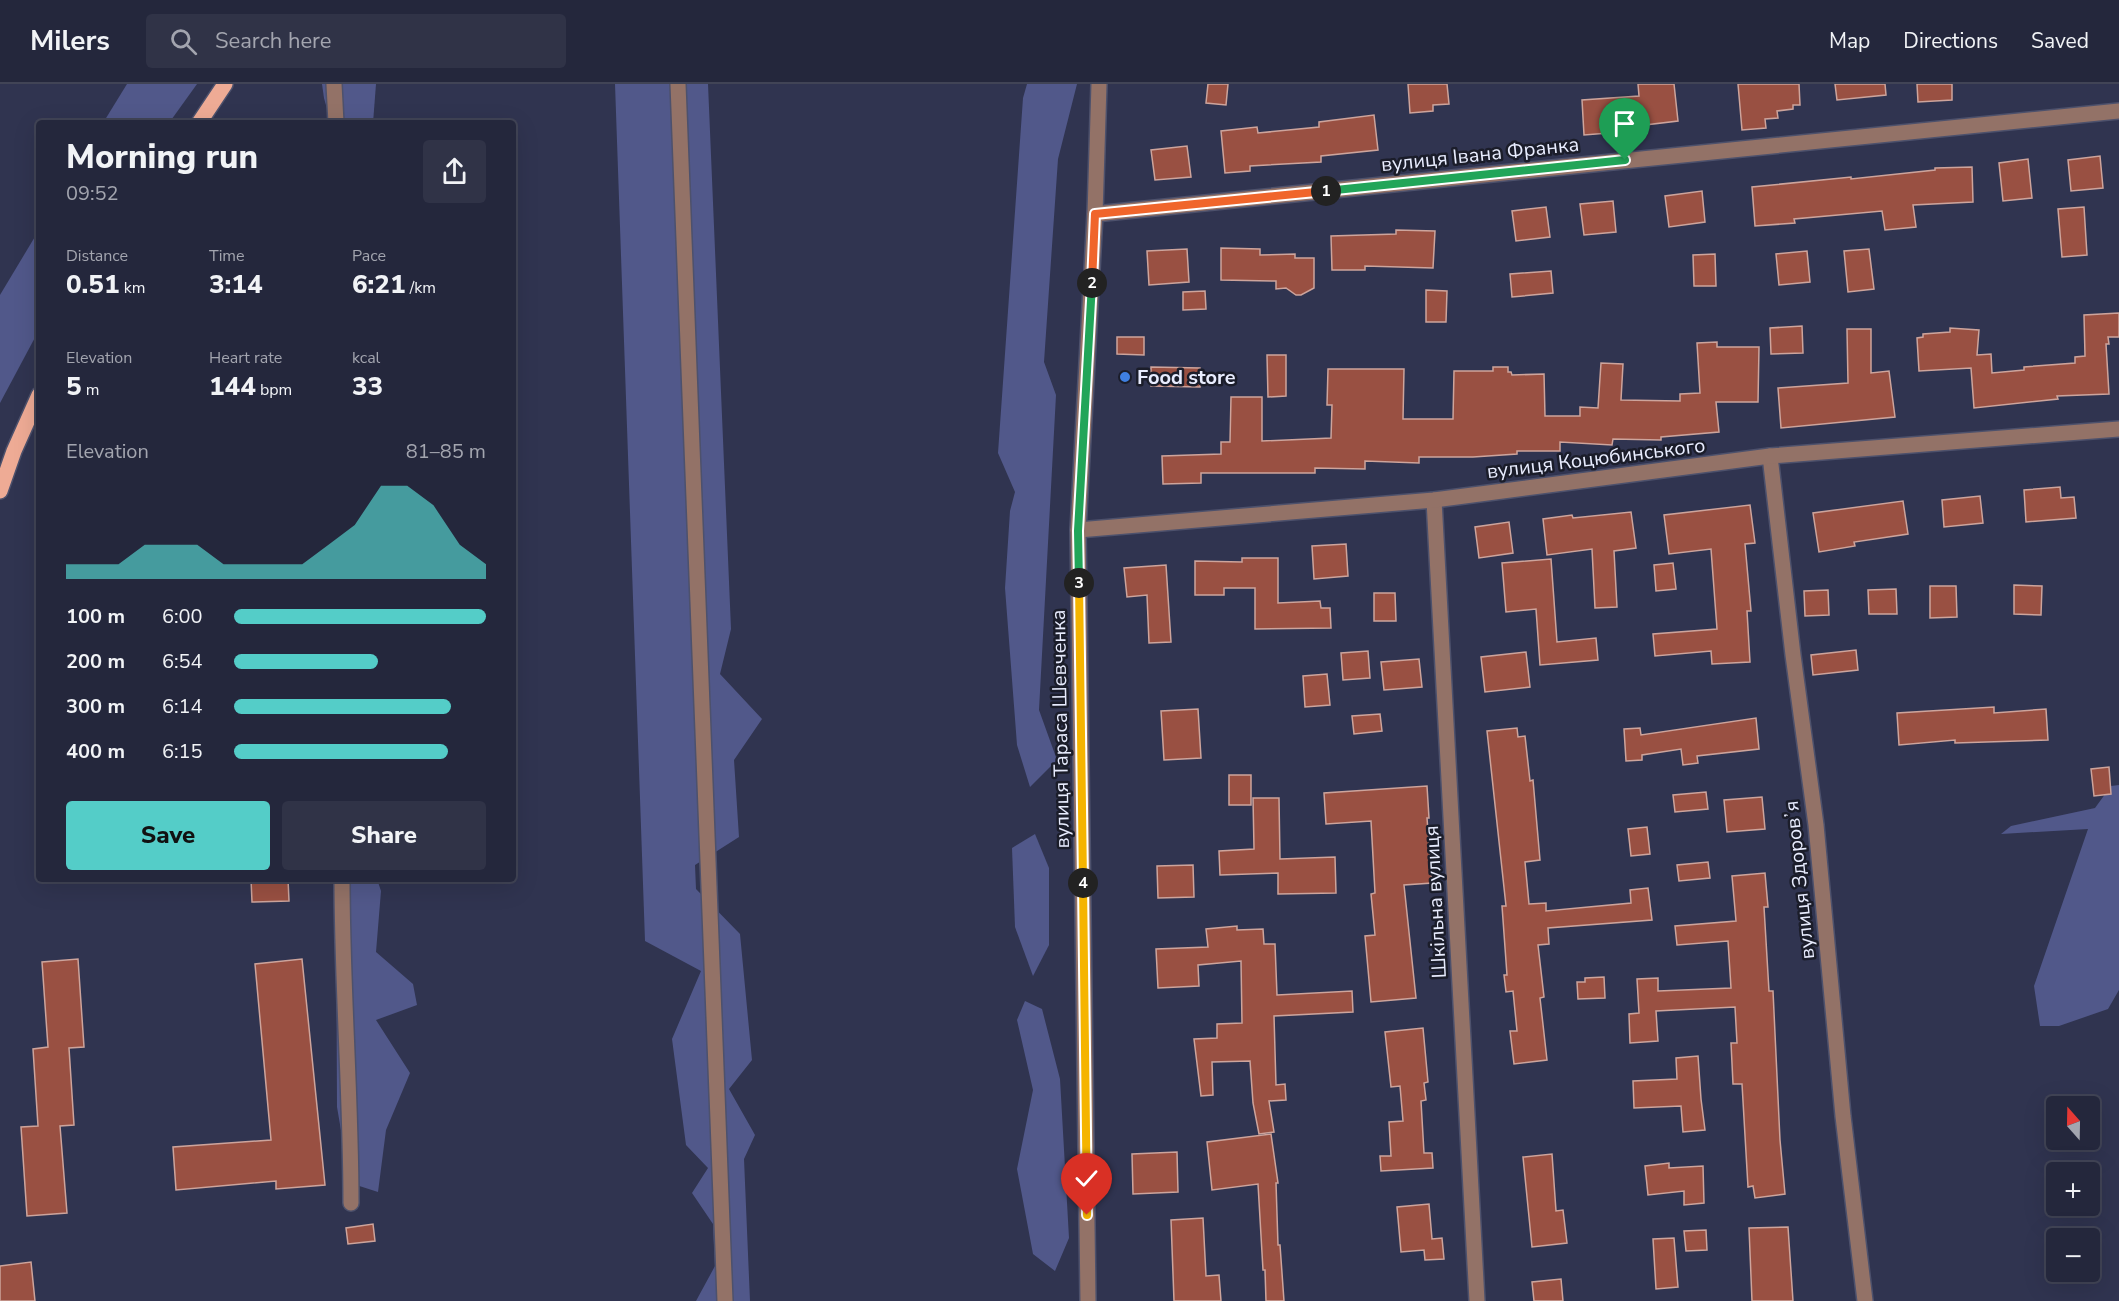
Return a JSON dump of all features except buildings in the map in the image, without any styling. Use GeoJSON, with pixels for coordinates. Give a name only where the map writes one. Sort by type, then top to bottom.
{"type":"FeatureCollection","features":[{"type":"Feature","properties":{"kind":"main road"},"geometry":{"type":"LineString","coordinates":[[201,120],[225,84]]}},
{"type":"Feature","properties":{"kind":"main road"},"geometry":{"type":"LineString","coordinates":[[0,491],[14,451],[36,402]]}},
{"type":"Feature","properties":{"kind":"street"},"geometry":{"type":"LineString","coordinates":[[334,84],[336,120]]}},
{"type":"Feature","properties":{"kind":"street"},"geometry":{"type":"LineString","coordinates":[[678,84],[725,1301]]}},
{"type":"Feature","properties":{"kind":"street","name":"вулиця Тараса Шевченка"},"geometry":{"type":"LineString","coordinates":[[1088,1301],[1078,531],[1095,214],[1099,84]]}},
{"type":"Feature","properties":{"kind":"street","name":"вулиця Івана Франка"},"geometry":{"type":"LineString","coordinates":[[1095,214],[2119,111]]}},
{"type":"Feature","properties":{"kind":"street","name":"вулиця Коцюбинського"},"geometry":{"type":"LineString","coordinates":[[1078,531],[1434,500],[1770,456],[2119,429]]}},
{"type":"Feature","properties":{"kind":"street","name":"вулиця Здоровʼя"},"geometry":{"type":"LineString","coordinates":[[1770,456],[1793,656],[1816,825],[1843,1116],[1865,1301]]}},
{"type":"Feature","properties":{"kind":"street","name":"Шкільна вулиця"},"geometry":{"type":"LineString","coordinates":[[1434,500],[1478,1301]]}},
{"type":"Feature","properties":{"kind":"street"},"geometry":{"type":"LineString","coordinates":[[342,882],[351,1203]]}},
{"type":"Feature","properties":{"kind":"shaded area"},"geometry":{"type":"Polygon","coordinates":[[[127,84],[197,84],[171,120],[105,120],[127,84]]]}},
{"type":"Feature","properties":{"kind":"shaded area"},"geometry":{"type":"Polygon","coordinates":[[[322,84],[376,84],[373,120],[330,120],[322,84]]]}},
{"type":"Feature","properties":{"kind":"shaded area"},"geometry":{"type":"Polygon","coordinates":[[[615,84],[708,84],[731,629],[720,674],[762,719],[734,760],[739,837],[695,865],[696,889],[740,934],[752,1060],[729,1089],[755,1135],[744,1159],[750,1301],[696,1301],[715,1266],[713,1224],[692,1193],[708,1168],[686,1145],[672,1039],[701,971],[645,941],[615,84]]]}},
{"type":"Feature","properties":{"kind":"shaded area"},"geometry":{"type":"Polygon","coordinates":[[[1027,84],[1077,84],[1058,159],[1044,362],[1056,395],[1039,710],[1057,760],[1030,787],[1017,745],[1005,588],[1010,511],[1015,492],[998,453],[1023,98],[1027,84]]]}},
{"type":"Feature","properties":{"kind":"shaded area"},"geometry":{"type":"Polygon","coordinates":[[[36,235],[36,336],[0,403],[0,295],[36,235]]]}},
{"type":"Feature","properties":{"kind":"shaded area"},"geometry":{"type":"Polygon","coordinates":[[[2119,785],[2119,990],[2108,1009],[2059,1026],[2040,1026],[2034,986],[2088,829],[2001,834],[2011,826],[2095,808],[2111,786],[2119,785]]]}},
{"type":"Feature","properties":{"kind":"shaded area"},"geometry":{"type":"Polygon","coordinates":[[[1035,834],[1049,868],[1049,945],[1033,976],[1015,927],[1012,848],[1035,834]]]}},
{"type":"Feature","properties":{"kind":"shaded area"},"geometry":{"type":"Polygon","coordinates":[[[336,882],[378,882],[381,891],[376,952],[413,984],[417,1005],[376,1020],[410,1073],[386,1130],[378,1192],[350,1183],[337,1107],[336,882]]]}},
{"type":"Feature","properties":{"kind":"shaded area"},"geometry":{"type":"Polygon","coordinates":[[[1025,1001],[1042,1009],[1060,1079],[1069,1238],[1055,1271],[1033,1254],[1017,1169],[1033,1090],[1017,1020],[1025,1001]]]}},
{"type":"Feature","properties":{"kind":"place","name":"Food store"},"geometry":{"type":"Point","coordinates":[1125,377]}},
{"type":"Feature","properties":{"kind":"route"},"geometry":{"type":"LineString","coordinates":[[1087,1215],[1078,531],[1095,214],[1625,160]]}}]}
